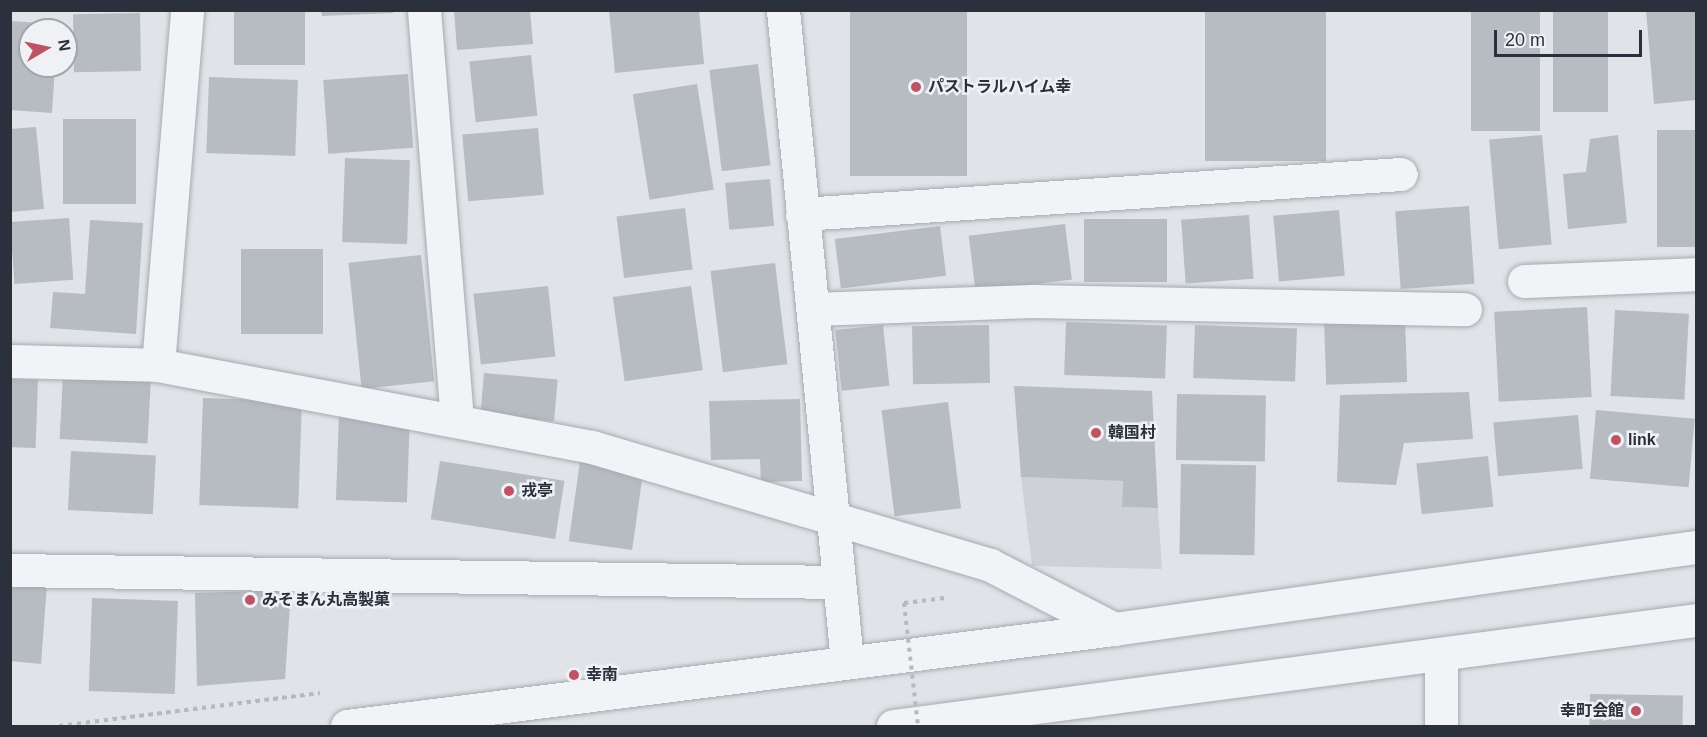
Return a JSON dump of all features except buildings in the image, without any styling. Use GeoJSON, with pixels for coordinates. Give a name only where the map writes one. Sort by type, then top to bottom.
{"type":"FeatureCollection","features":[{"type":"Feature","properties":{"kind":"street"},"geometry":{"type":"LineString","coordinates":[[158,365],[187,10]]}},
{"type":"Feature","properties":{"kind":"street"},"geometry":{"type":"LineString","coordinates":[[424,10],[457,418]]}},
{"type":"Feature","properties":{"kind":"street"},"geometry":{"type":"LineString","coordinates":[[783,10],[837,582],[847,662]]}},
{"type":"Feature","properties":{"kind":"street"},"geometry":{"type":"LineString","coordinates":[[802,214],[1401,174]]}},
{"type":"Feature","properties":{"kind":"street"},"geometry":{"type":"LineString","coordinates":[[1524,281],[1696,274]]}},
{"type":"Feature","properties":{"kind":"street"},"geometry":{"type":"LineString","coordinates":[[813,309],[1032,301],[1465,309]]}},
{"type":"Feature","properties":{"kind":"street"},"geometry":{"type":"LineString","coordinates":[[10,361],[158,365],[457,418],[592,447],[990,565],[1114,629]]}},
{"type":"Feature","properties":{"kind":"street"},"geometry":{"type":"LineString","coordinates":[[347,726],[1114,629],[1696,547]]}},
{"type":"Feature","properties":{"kind":"street"},"geometry":{"type":"LineString","coordinates":[[10,570],[837,582]]}},
{"type":"Feature","properties":{"kind":"street"},"geometry":{"type":"LineString","coordinates":[[893,726],[1038,716],[1441,654],[1696,620]]}},
{"type":"Feature","properties":{"kind":"street"},"geometry":{"type":"LineString","coordinates":[[1441,654],[1441,726]]}},
{"type":"Feature","properties":{"kind":"path"},"geometry":{"type":"LineString","coordinates":[[918,726],[904,603],[950,597]]}},
{"type":"Feature","properties":{"kind":"shaded area"},"geometry":{"type":"Polygon","coordinates":[[[1021,477],[1123,481],[1122,507],[1158,508],[1162,569],[1032,566],[1021,477]]]}},
{"type":"Feature","properties":{"kind":"place","name":"パストラルハイム幸"},"geometry":{"type":"Point","coordinates":[916,87]}},
{"type":"Feature","properties":{"kind":"place","name":"韓国村"},"geometry":{"type":"Point","coordinates":[1096,433]}},
{"type":"Feature","properties":{"kind":"place","name":"link"},"geometry":{"type":"Point","coordinates":[1616,440]}},
{"type":"Feature","properties":{"kind":"place","name":"戎亭"},"geometry":{"type":"Point","coordinates":[509,491]}},
{"type":"Feature","properties":{"kind":"place","name":"みそまん丸高製菓"},"geometry":{"type":"Point","coordinates":[250,600]}},
{"type":"Feature","properties":{"kind":"place","name":"幸南"},"geometry":{"type":"Point","coordinates":[574,675]}},
{"type":"Feature","properties":{"kind":"place","name":"幸町会館"},"geometry":{"type":"Point","coordinates":[1636,711]}}]}
